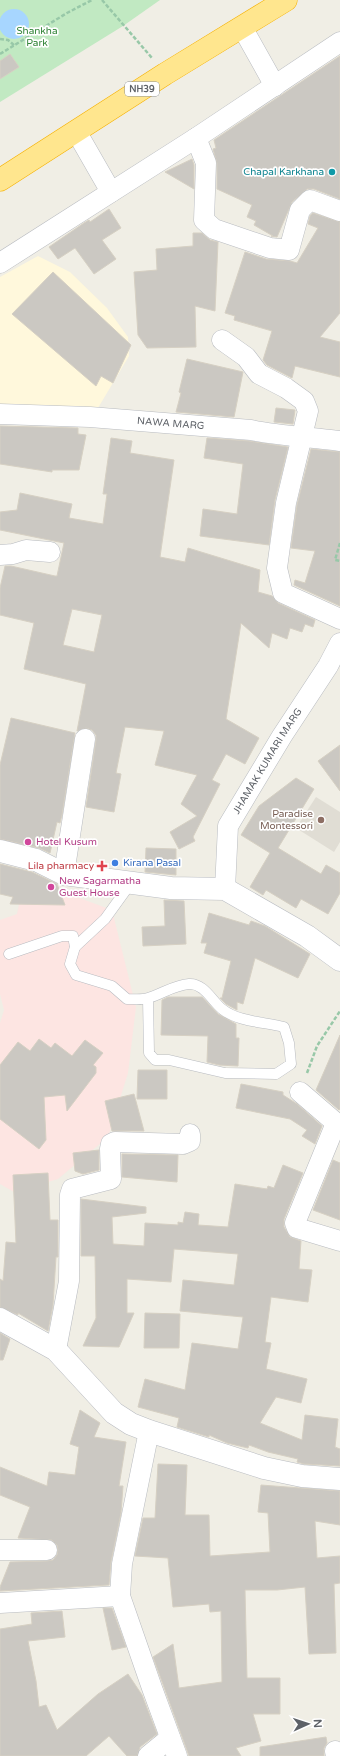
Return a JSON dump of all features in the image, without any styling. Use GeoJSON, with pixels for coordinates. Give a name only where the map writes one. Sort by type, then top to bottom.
{"type":"FeatureCollection","features":[{"type":"Feature","properties":{"kind":"highway","name":"NH39"},"geometry":{"type":"LineString","coordinates":[[0,180],[166,74],[286,0]]}},
{"type":"Feature","properties":{"kind":"street"},"geometry":{"type":"LineString","coordinates":[[242,27],[275,86]]}},
{"type":"Feature","properties":{"kind":"street"},"geometry":{"type":"LineString","coordinates":[[0,263],[196,138],[340,42]]}},
{"type":"Feature","properties":{"kind":"street"},"geometry":{"type":"LineString","coordinates":[[76,131],[111,192]]}},
{"type":"Feature","properties":{"kind":"street"},"geometry":{"type":"LineString","coordinates":[[196,138],[206,162],[204,220],[214,229],[270,248],[289,250],[300,210],[310,200],[340,211]]}},
{"type":"Feature","properties":{"kind":"street"},"geometry":{"type":"LineString","coordinates":[[222,340],[246,357],[259,374],[286,388],[304,401],[308,411],[286,503],[276,568],[283,592],[340,619]]}},
{"type":"Feature","properties":{"kind":"street","name":"NAWA MARG"},"geometry":{"type":"LineString","coordinates":[[0,414],[90,418],[251,430],[340,441]]}},
{"type":"Feature","properties":{"kind":"street"},"geometry":{"type":"LineString","coordinates":[[0,555],[13,554],[26,550],[50,552]]}},
{"type":"Feature","properties":{"kind":"street","name":"JHAMAK KUMARI MARG"},"geometry":{"type":"LineString","coordinates":[[225,889],[228,826],[282,736],[328,666],[340,643]]}},
{"type":"Feature","properties":{"kind":"street"},"geometry":{"type":"LineString","coordinates":[[64,874],[85,739]]}},
{"type":"Feature","properties":{"kind":"street"},"geometry":{"type":"LineString","coordinates":[[0,850],[36,860],[64,874],[171,888],[225,889],[307,936],[340,960]]}},
{"type":"Feature","properties":{"kind":"street"},"geometry":{"type":"LineString","coordinates":[[300,1092],[336,1123],[295,1223],[297,1228],[340,1241]]}},
{"type":"Feature","properties":{"kind":"street"},"geometry":{"type":"LineString","coordinates":[[56,1350],[68,1281],[70,1195],[72,1189],[111,1179],[110,1149],[111,1144],[115,1142],[183,1144],[190,1142],[190,1134]]}},
{"type":"Feature","properties":{"kind":"street"},"geometry":{"type":"LineString","coordinates":[[0,1319],[56,1350],[114,1412],[132,1424],[149,1431],[264,1468],[302,1476],[340,1480]]}},
{"type":"Feature","properties":{"kind":"street"},"geometry":{"type":"LineString","coordinates":[[149,1431],[122,1564],[120,1596],[177,1756]]}},
{"type":"Feature","properties":{"kind":"street"},"geometry":{"type":"LineString","coordinates":[[0,1550],[47,1550]]}},
{"type":"Feature","properties":{"kind":"street"},"geometry":{"type":"LineString","coordinates":[[0,1603],[120,1596]]}},
{"type":"Feature","properties":{"kind":"street"},"geometry":{"type":"LineString","coordinates":[[148,1756],[170,1738]]}},
{"type":"Feature","properties":{"kind":"lane"},"geometry":{"type":"LineString","coordinates":[[74,947],[105,919],[131,883]]}},
{"type":"Feature","properties":{"kind":"lane"},"geometry":{"type":"LineString","coordinates":[[9,954],[62,936],[73,936],[74,947],[70,964],[76,975],[112,986],[127,999],[148,998],[169,989],[189,984],[198,985],[223,1010],[247,1020],[268,1022],[284,1027],[289,1043],[291,1064],[276,1074],[225,1073],[168,1060],[156,1060],[149,1053],[148,998]]}},
{"type":"Feature","properties":{"kind":"path"},"geometry":{"type":"LineString","coordinates":[[0,54],[67,13],[92,0]]}},
{"type":"Feature","properties":{"kind":"path"},"geometry":{"type":"LineString","coordinates":[[102,0],[166,74]]}},
{"type":"Feature","properties":{"kind":"path"},"geometry":{"type":"LineString","coordinates":[[0,39],[8,40],[15,46]]}},
{"type":"Feature","properties":{"kind":"path"},"geometry":{"type":"LineString","coordinates":[[340,543],[335,560],[340,561]]}},
{"type":"Feature","properties":{"kind":"path"},"geometry":{"type":"LineString","coordinates":[[300,1092],[317,1046],[340,1011]]}},
{"type":"Feature","properties":{"kind":"shaded area"},"geometry":{"type":"Polygon","coordinates":[[[38,256],[70,272],[107,308],[128,337],[129,356],[95,413],[0,408],[0,277],[38,256]]]}},
{"type":"Feature","properties":{"kind":"shaded area","name":"Paradise Montessori"},"geometry":{"type":"Polygon","coordinates":[[[316,797],[340,812],[340,842],[334,852],[296,828],[316,797]]]}},
{"type":"Feature","properties":{"kind":"shaded area"},"geometry":{"type":"Polygon","coordinates":[[[25,878],[112,910],[136,1007],[128,1073],[108,1137],[58,1179],[14,1192],[0,1184],[0,1023],[4,1010],[0,994],[0,920],[17,914],[25,878]]]}},
{"type":"Feature","properties":{"kind":"green space","name":"Shankha Park"},"geometry":{"type":"Polygon","coordinates":[[[0,0],[160,0],[123,26],[0,102],[0,0]]]}},
{"type":"Feature","properties":{"kind":"water"},"geometry":{"type":"Polygon","coordinates":[[[14,9],[25,13],[29,24],[25,35],[14,39],[3,35],[-1,24],[3,13],[14,9]]]}},
{"type":"Feature","properties":{"kind":"building"},"geometry":{"type":"Polygon","coordinates":[[[10,54],[19,67],[0,79],[0,61],[10,54]]]}},
{"type":"Feature","properties":{"kind":"building"},"geometry":{"type":"Polygon","coordinates":[[[340,56],[340,199],[314,189],[307,189],[292,202],[277,237],[271,236],[273,236],[254,225],[256,221],[247,217],[252,205],[217,189],[217,163],[213,149],[216,148],[214,140],[340,56]]]}},
{"type":"Feature","properties":{"kind":"building"},"geometry":{"type":"Polygon","coordinates":[[[192,159],[194,165],[194,189],[165,172],[192,159]]]}},
{"type":"Feature","properties":{"kind":"building"},"geometry":{"type":"Polygon","coordinates":[[[109,209],[121,228],[102,240],[116,259],[94,274],[75,248],[58,259],[49,247],[84,223],[89,220],[90,222],[109,209]]]}},
{"type":"Feature","properties":{"kind":"building"},"geometry":{"type":"Polygon","coordinates":[[[313,213],[340,222],[340,313],[320,337],[340,342],[340,377],[295,366],[292,378],[267,365],[263,360],[272,331],[234,320],[235,316],[225,313],[245,252],[266,259],[297,263],[318,228],[308,224],[310,216],[313,213]]]}},
{"type":"Feature","properties":{"kind":"building"},"geometry":{"type":"Polygon","coordinates":[[[193,233],[202,233],[210,240],[218,242],[215,311],[195,306],[196,347],[147,348],[138,335],[134,272],[157,270],[156,249],[193,246],[193,233]]]}},
{"type":"Feature","properties":{"kind":"building"},"geometry":{"type":"Polygon","coordinates":[[[53,272],[131,345],[113,383],[101,376],[96,386],[12,314],[53,272]]]}},
{"type":"Feature","properties":{"kind":"building"},"geometry":{"type":"Polygon","coordinates":[[[187,359],[243,372],[234,417],[176,412],[187,359]]]}},
{"type":"Feature","properties":{"kind":"building"},"geometry":{"type":"Polygon","coordinates":[[[276,408],[295,410],[293,424],[274,422],[276,408]]]}},
{"type":"Feature","properties":{"kind":"building"},"geometry":{"type":"Polygon","coordinates":[[[0,426],[78,428],[78,434],[86,435],[79,470],[52,470],[52,472],[0,464],[0,426]]]}},
{"type":"Feature","properties":{"kind":"building"},"geometry":{"type":"Polygon","coordinates":[[[111,438],[132,441],[130,453],[174,460],[160,557],[185,562],[188,548],[260,570],[258,592],[272,596],[278,603],[315,620],[313,627],[305,624],[302,632],[290,628],[287,639],[272,633],[269,648],[241,623],[226,719],[259,738],[245,764],[226,754],[212,780],[220,784],[193,837],[195,841],[179,849],[170,832],[197,816],[181,804],[197,775],[155,765],[164,731],[125,727],[116,773],[121,774],[114,812],[86,807],[96,735],[92,730],[86,728],[77,731],[86,684],[24,669],[34,623],[0,615],[0,588],[5,566],[57,576],[64,543],[0,530],[0,512],[17,510],[20,493],[72,504],[69,518],[103,524],[107,494],[103,494],[111,438]],[[72,609],[63,645],[94,652],[102,615],[72,609]]]}},
{"type":"Feature","properties":{"kind":"building"},"geometry":{"type":"Polygon","coordinates":[[[207,438],[249,441],[288,447],[275,500],[269,545],[200,536],[203,509],[237,514],[243,464],[204,458],[207,438]]]}},
{"type":"Feature","properties":{"kind":"building"},"geometry":{"type":"Polygon","coordinates":[[[311,449],[340,452],[340,606],[294,585],[295,580],[305,583],[315,551],[291,548],[297,505],[311,449]]]}},
{"type":"Feature","properties":{"kind":"building"},"geometry":{"type":"Polygon","coordinates":[[[11,718],[75,733],[62,815],[60,823],[57,822],[50,853],[39,848],[0,839],[0,765],[11,718]]]}},
{"type":"Feature","properties":{"kind":"building"},"geometry":{"type":"Polygon","coordinates":[[[340,745],[340,791],[318,761],[340,745]]]}},
{"type":"Feature","properties":{"kind":"building"},"geometry":{"type":"Polygon","coordinates":[[[296,778],[314,789],[278,848],[321,874],[326,865],[340,873],[340,893],[328,914],[301,899],[296,908],[266,890],[263,895],[250,887],[270,853],[241,835],[259,806],[296,778]]]}},
{"type":"Feature","properties":{"kind":"building"},"geometry":{"type":"Polygon","coordinates":[[[146,848],[176,849],[176,875],[145,872],[146,848]]]}},
{"type":"Feature","properties":{"kind":"building"},"geometry":{"type":"Polygon","coordinates":[[[0,864],[32,872],[57,884],[65,905],[10,904],[13,897],[0,894],[0,864]]]}},
{"type":"Feature","properties":{"kind":"building"},"geometry":{"type":"Polygon","coordinates":[[[164,900],[184,901],[186,944],[143,946],[142,927],[165,926],[164,900]]]}},
{"type":"Feature","properties":{"kind":"building"},"geometry":{"type":"Polygon","coordinates":[[[209,913],[249,925],[251,921],[265,926],[310,954],[298,978],[255,958],[243,1004],[237,1002],[237,1010],[226,1004],[220,998],[222,998],[231,961],[204,953],[207,943],[201,943],[209,913]]]}},
{"type":"Feature","properties":{"kind":"building"},"geometry":{"type":"Polygon","coordinates":[[[168,997],[202,997],[218,1014],[236,1024],[236,1038],[239,1038],[238,1066],[219,1065],[207,1062],[208,1036],[161,1035],[162,1000],[168,997]]]}},
{"type":"Feature","properties":{"kind":"building"},"geometry":{"type":"Polygon","coordinates":[[[340,1035],[340,1109],[339,1110],[316,1090],[340,1035]]]}},
{"type":"Feature","properties":{"kind":"building"},"geometry":{"type":"Polygon","coordinates":[[[39,1039],[51,1048],[55,1043],[72,1056],[85,1040],[103,1053],[93,1065],[96,1067],[96,1073],[67,1111],[65,1095],[44,1097],[46,1140],[39,1149],[0,1119],[0,1065],[18,1042],[30,1051],[39,1039]]]}},
{"type":"Feature","properties":{"kind":"building"},"geometry":{"type":"Polygon","coordinates":[[[138,1070],[167,1070],[167,1099],[137,1099],[138,1070]]]}},
{"type":"Feature","properties":{"kind":"building"},"geometry":{"type":"Polygon","coordinates":[[[241,1084],[283,1092],[283,1095],[297,1104],[322,1126],[315,1144],[302,1136],[307,1130],[290,1119],[236,1108],[241,1084]]]}},
{"type":"Feature","properties":{"kind":"building"},"geometry":{"type":"Polygon","coordinates":[[[134,1094],[144,1131],[112,1131],[105,1101],[134,1094]]]}},
{"type":"Feature","properties":{"kind":"building"},"geometry":{"type":"Polygon","coordinates":[[[99,1150],[99,1170],[83,1174],[75,1171],[73,1153],[99,1150]]]}},
{"type":"Feature","properties":{"kind":"building"},"geometry":{"type":"Polygon","coordinates":[[[122,1154],[178,1155],[177,1182],[122,1177],[122,1154]]]}},
{"type":"Feature","properties":{"kind":"building"},"geometry":{"type":"Polygon","coordinates":[[[333,1160],[340,1163],[340,1220],[313,1210],[333,1160]]]}},
{"type":"Feature","properties":{"kind":"building"},"geometry":{"type":"Polygon","coordinates":[[[283,1165],[303,1173],[284,1219],[284,1227],[290,1237],[301,1241],[299,1269],[312,1270],[308,1302],[271,1297],[265,1342],[271,1343],[266,1369],[307,1379],[301,1403],[276,1397],[260,1423],[302,1440],[305,1415],[338,1419],[335,1447],[340,1449],[340,1466],[304,1464],[297,1462],[298,1459],[268,1452],[249,1445],[248,1448],[227,1443],[209,1435],[209,1437],[177,1427],[179,1418],[138,1407],[145,1379],[185,1390],[192,1343],[238,1349],[243,1317],[180,1311],[183,1280],[234,1285],[238,1254],[174,1249],[171,1282],[127,1279],[127,1313],[134,1313],[119,1347],[83,1346],[96,1318],[95,1256],[81,1256],[81,1199],[146,1207],[146,1213],[112,1217],[113,1244],[144,1246],[145,1223],[178,1225],[178,1222],[183,1223],[185,1212],[199,1214],[198,1225],[228,1227],[235,1184],[267,1189],[268,1186],[274,1188],[283,1165]]]}},
{"type":"Feature","properties":{"kind":"building"},"geometry":{"type":"Polygon","coordinates":[[[48,1173],[50,1220],[58,1220],[58,1257],[56,1257],[53,1305],[48,1331],[18,1313],[18,1315],[0,1307],[0,1279],[3,1281],[6,1242],[16,1243],[13,1175],[48,1173]]]}},
{"type":"Feature","properties":{"kind":"building"},"geometry":{"type":"Polygon","coordinates":[[[145,1313],[180,1314],[179,1348],[144,1348],[145,1313]]]}},
{"type":"Feature","properties":{"kind":"building"},"geometry":{"type":"Polygon","coordinates":[[[0,1333],[10,1339],[3,1360],[0,1360],[0,1333]]]}},
{"type":"Feature","properties":{"kind":"building"},"geometry":{"type":"Polygon","coordinates":[[[80,1410],[100,1423],[94,1437],[126,1442],[119,1486],[123,1486],[121,1513],[111,1562],[109,1585],[0,1591],[0,1587],[10,1562],[53,1560],[57,1555],[58,1550],[57,1545],[52,1540],[18,1538],[30,1507],[0,1495],[0,1467],[47,1486],[49,1472],[75,1475],[79,1447],[70,1444],[80,1410]]]}},
{"type":"Feature","properties":{"kind":"building"},"geometry":{"type":"Polygon","coordinates":[[[158,1464],[187,1465],[185,1515],[209,1515],[210,1556],[270,1552],[268,1513],[258,1512],[261,1485],[340,1491],[340,1525],[315,1521],[317,1558],[340,1556],[340,1583],[334,1584],[336,1653],[309,1654],[305,1587],[277,1590],[245,1590],[247,1678],[280,1678],[280,1714],[253,1714],[261,1741],[236,1748],[241,1756],[189,1756],[153,1657],[173,1644],[179,1688],[222,1682],[221,1611],[210,1612],[209,1604],[173,1607],[168,1558],[135,1556],[143,1518],[155,1518],[158,1464]]]}},
{"type":"Feature","properties":{"kind":"building"},"geometry":{"type":"Polygon","coordinates":[[[103,1608],[112,1608],[126,1647],[112,1650],[103,1608]]]}},
{"type":"Feature","properties":{"kind":"building"},"geometry":{"type":"Polygon","coordinates":[[[62,1611],[65,1637],[28,1641],[36,1681],[39,1707],[46,1705],[57,1730],[98,1694],[128,1674],[142,1695],[157,1734],[140,1747],[137,1756],[127,1756],[109,1736],[86,1756],[0,1756],[0,1629],[32,1624],[31,1613],[62,1611]]]}},
{"type":"Feature","properties":{"kind":"building"},"geometry":{"type":"Polygon","coordinates":[[[326,1737],[327,1743],[324,1748],[324,1756],[260,1756],[260,1747],[326,1737]]]}},
{"type":"Feature","properties":{"kind":"place","name":"Chapal Karkhana"},"geometry":{"type":"Point","coordinates":[332,172]}},
{"type":"Feature","properties":{"kind":"place","name":"Paradise Montessori"},"geometry":{"type":"Point","coordinates":[321,820]}},
{"type":"Feature","properties":{"kind":"place","name":"Hotel Kusum"},"geometry":{"type":"Point","coordinates":[28,842]}},
{"type":"Feature","properties":{"kind":"place","name":"Kirana Pasal"},"geometry":{"type":"Point","coordinates":[115,863]}},
{"type":"Feature","properties":{"kind":"place","name":"Lila pharmacy"},"geometry":{"type":"Point","coordinates":[102,866]}},
{"type":"Feature","properties":{"kind":"place","name":"New Sagarmatha Guest House"},"geometry":{"type":"Point","coordinates":[51,887]}}]}
